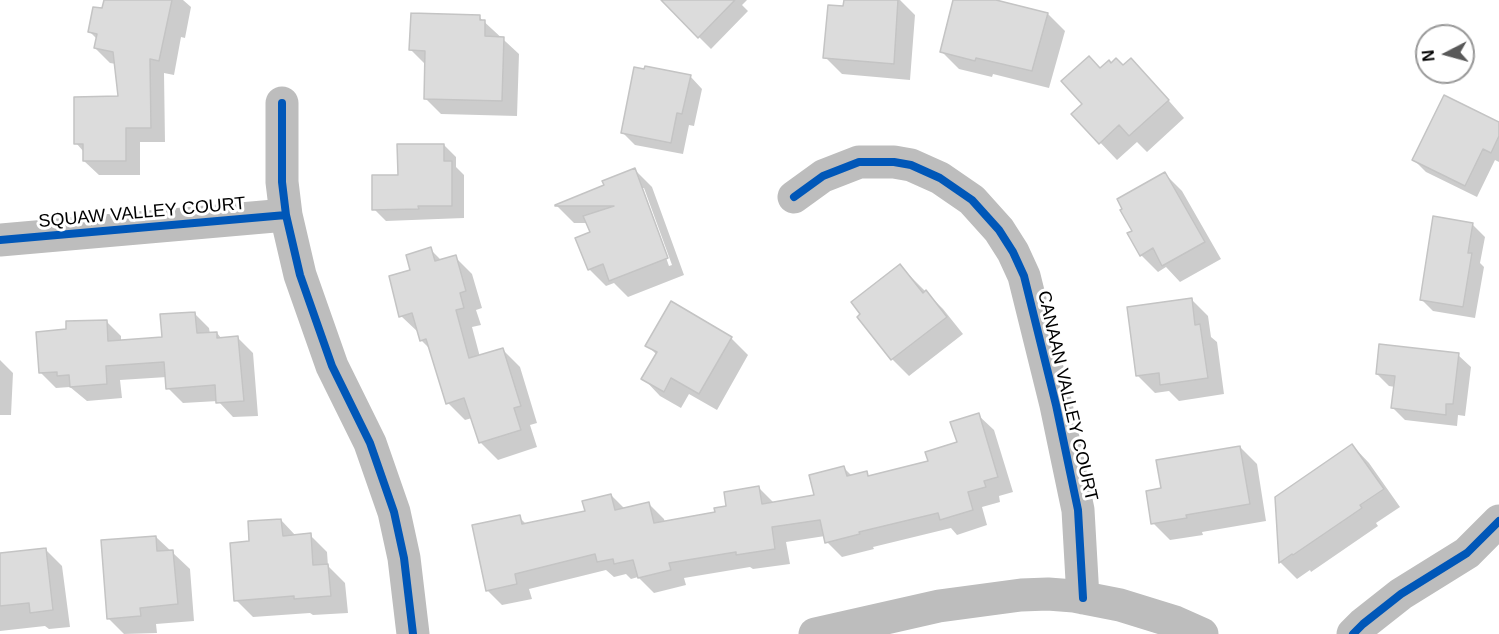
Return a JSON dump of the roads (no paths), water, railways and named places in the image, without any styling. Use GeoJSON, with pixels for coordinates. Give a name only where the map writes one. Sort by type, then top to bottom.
{"type":"FeatureCollection","features":[{"type":"Feature","properties":{"kind":"street"},"geometry":{"type":"LineString","coordinates":[[282,103],[282,182],[286,216],[300,275],[332,366],[370,442],[394,512],[405,558],[413,634]]}},
{"type":"Feature","properties":{"kind":"street","name":"CANAAN VALLEY COURT"},"geometry":{"type":"LineString","coordinates":[[794,197],[823,176],[859,162],[894,162],[911,165],[940,178],[972,200],[999,231],[1013,252],[1024,276],[1056,405],[1078,510],[1083,598]]}},
{"type":"Feature","properties":{"kind":"street","name":"SQUAW VALLEY COURT"},"geometry":{"type":"LineString","coordinates":[[0,240],[286,216]]}},
{"type":"Feature","properties":{"kind":"street"},"geometry":{"type":"LineString","coordinates":[[1353,634],[1401,594],[1467,553],[1499,521]]}},
{"type":"Feature","properties":{"kind":"street"},"geometry":{"type":"LineString","coordinates":[[815,634],[939,606],[1021,595],[1048,594],[1083,598],[1131,608],[1175,622],[1202,634]]}}]}
